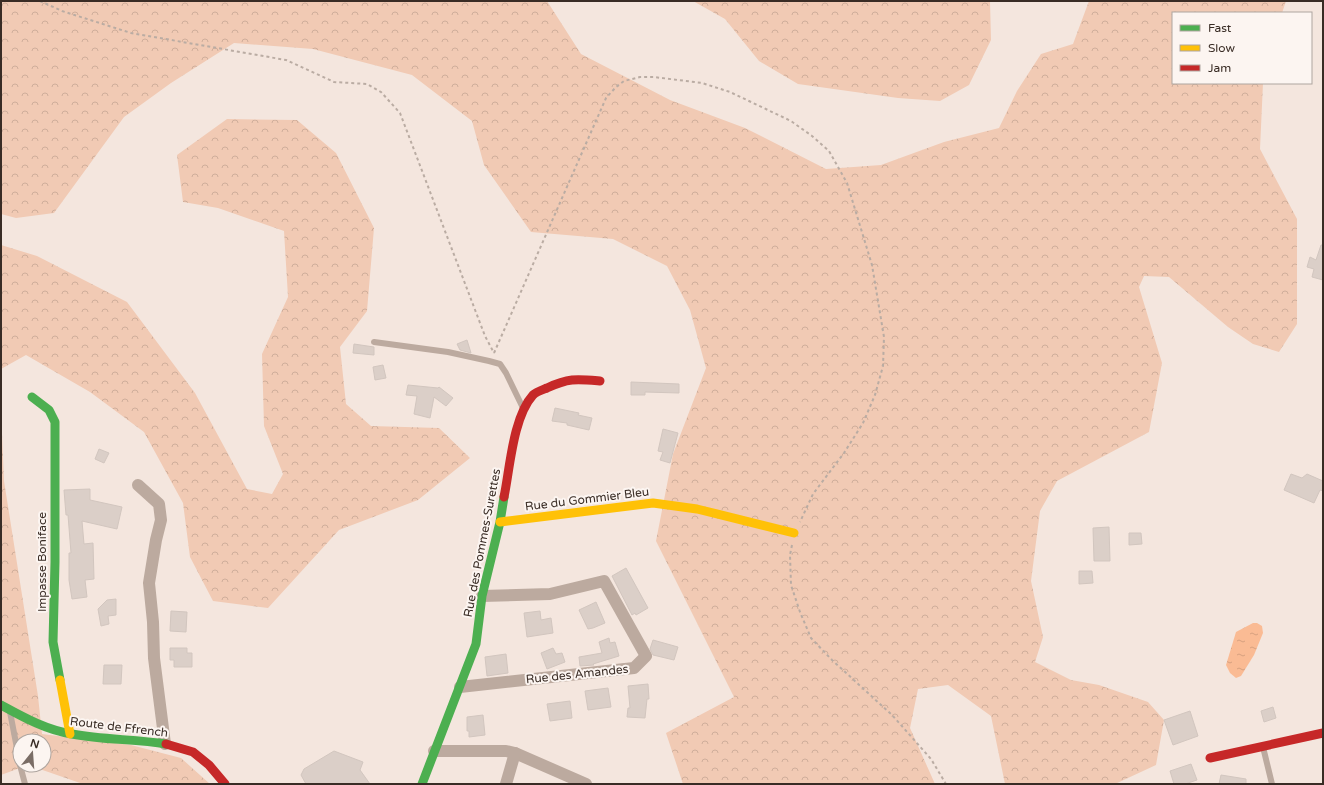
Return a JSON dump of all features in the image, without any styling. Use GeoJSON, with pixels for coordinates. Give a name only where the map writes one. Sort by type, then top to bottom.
{"type":"FeatureCollection","features":[{"type":"Feature","properties":{"kind":"street","name":"Rue des Pommes-Surettes"},"geometry":{"type":"LineString","coordinates":[[422,784],[476,644],[482,596],[500,522],[516,432],[524,409],[534,394],[562,381],[580,379],[600,381]]}},
{"type":"Feature","properties":{"kind":"street","name":"Impasse Boniface"},"geometry":{"type":"LineString","coordinates":[[32,397],[48,410],[55,422],[54,467],[56,562],[53,642],[70,734]]}},
{"type":"Feature","properties":{"kind":"street"},"geometry":{"type":"LineString","coordinates":[[138,485],[159,504],[161,520],[149,583],[154,622],[154,658],[165,744]]}},
{"type":"Feature","properties":{"kind":"street","name":"Rue du Gommier Bleu"},"geometry":{"type":"LineString","coordinates":[[500,522],[653,503],[697,508],[794,533]]}},
{"type":"Feature","properties":{"kind":"street","name":"Rue des Amandes"},"geometry":{"type":"LineString","coordinates":[[460,687],[634,668],[646,656],[604,581],[550,594],[482,596]]}},
{"type":"Feature","properties":{"kind":"street","name":"Route de Ffrench"},"geometry":{"type":"LineString","coordinates":[[1,705],[35,723],[70,734],[105,739],[165,744],[193,752],[209,765],[225,784]]}},
{"type":"Feature","properties":{"kind":"street"},"geometry":{"type":"LineString","coordinates":[[1210,758],[1323,733]]}},
{"type":"Feature","properties":{"kind":"street"},"geometry":{"type":"LineString","coordinates":[[434,751],[506,751],[515,753],[586,784]]}},
{"type":"Feature","properties":{"kind":"street"},"geometry":{"type":"LineString","coordinates":[[506,784],[515,753]]}},
{"type":"Feature","properties":{"kind":"lane"},"geometry":{"type":"LineString","coordinates":[[374,342],[448,352],[489,360],[500,364],[524,409]]}},
{"type":"Feature","properties":{"kind":"lane"},"geometry":{"type":"LineString","coordinates":[[10,711],[14,733]]}},
{"type":"Feature","properties":{"kind":"lane"},"geometry":{"type":"LineString","coordinates":[[1263,746],[1272,784]]}},
{"type":"Feature","properties":{"kind":"lane"},"geometry":{"type":"LineString","coordinates":[[22,773],[25,784]]}},
{"type":"Feature","properties":{"kind":"path"},"geometry":{"type":"LineString","coordinates":[[40,1],[62,11],[131,33],[286,60],[334,82],[367,84],[380,92],[400,113],[485,336],[500,364]]}},
{"type":"Feature","properties":{"kind":"path"},"geometry":{"type":"LineString","coordinates":[[494,353],[606,98],[624,81],[640,77],[654,76],[702,83],[730,92],[791,121],[812,136],[829,151],[847,183],[872,265],[884,337],[884,366],[875,395],[863,423],[844,453],[813,494],[794,533],[790,555],[791,585],[811,638],[832,660],[892,715],[931,760],[946,784]]}},
{"type":"Feature","properties":{"kind":"green space"},"geometry":{"type":"Polygon","coordinates":[[[1,1],[547,1],[581,54],[670,100],[745,128],[826,169],[881,165],[944,142],[999,128],[1017,91],[1041,54],[1073,44],[1089,1],[1286,1],[1282,12],[1172,12],[1172,84],[1263,84],[1260,149],[1297,219],[1297,324],[1279,352],[1253,344],[1228,327],[1169,277],[1144,276],[1139,287],[1162,363],[1149,432],[1057,481],[1040,511],[1031,581],[1043,637],[1035,662],[1071,680],[1099,685],[1148,702],[1164,720],[1156,765],[1115,784],[1005,784],[991,716],[948,685],[918,689],[910,728],[935,784],[683,784],[666,733],[734,697],[656,541],[673,454],[706,368],[690,310],[667,266],[613,239],[531,232],[484,165],[472,121],[412,75],[313,49],[234,43],[171,83],[124,117],[54,213],[16,218],[1,214],[1,1]]]}},
{"type":"Feature","properties":{"kind":"green space"},"geometry":{"type":"Polygon","coordinates":[[[693,1],[990,1],[991,40],[969,85],[940,101],[898,98],[798,84],[759,61],[725,19],[693,1]]]}},
{"type":"Feature","properties":{"kind":"green space"},"geometry":{"type":"Polygon","coordinates":[[[227,119],[297,120],[336,153],[374,228],[367,311],[340,347],[346,404],[371,426],[439,428],[470,458],[418,500],[339,530],[268,608],[213,601],[190,557],[183,503],[144,432],[90,392],[26,355],[1,369],[1,245],[37,256],[127,302],[195,393],[247,489],[272,494],[283,474],[264,426],[262,354],[288,297],[284,231],[218,208],[183,202],[177,155],[227,119]]]}},
{"type":"Feature","properties":{"kind":"green space"},"geometry":{"type":"Polygon","coordinates":[[[1,410],[4,481],[38,696],[42,733],[12,733],[12,771],[1,775],[1,410]]]}},
{"type":"Feature","properties":{"kind":"green space"},"geometry":{"type":"Polygon","coordinates":[[[52,735],[131,745],[181,758],[210,784],[83,784],[51,773],[52,735]]]}},
{"type":"Feature","properties":{"kind":"water"},"geometry":{"type":"Polygon","coordinates":[[[1253,623],[1257,623],[1262,626],[1263,633],[1254,655],[1241,676],[1236,678],[1230,673],[1226,665],[1236,632],[1253,623]]]}},
{"type":"Feature","properties":{"kind":"building"},"geometry":{"type":"Polygon","coordinates":[[[1321,245],[1323,245],[1323,280],[1312,277],[1314,269],[1307,267],[1310,257],[1316,260],[1321,245]]]}},
{"type":"Feature","properties":{"kind":"building"},"geometry":{"type":"Polygon","coordinates":[[[467,340],[471,353],[460,350],[457,344],[467,340]]]}},
{"type":"Feature","properties":{"kind":"building"},"geometry":{"type":"Polygon","coordinates":[[[354,344],[374,347],[374,355],[353,353],[354,344]]]}},
{"type":"Feature","properties":{"kind":"building"},"geometry":{"type":"Polygon","coordinates":[[[383,365],[386,378],[375,380],[373,367],[383,365]]]}},
{"type":"Feature","properties":{"kind":"building"},"geometry":{"type":"Polygon","coordinates":[[[631,382],[679,384],[679,393],[645,392],[645,395],[631,395],[631,382]]]}},
{"type":"Feature","properties":{"kind":"building"},"geometry":{"type":"Polygon","coordinates":[[[408,385],[439,387],[453,398],[446,406],[434,397],[430,418],[414,414],[417,396],[406,395],[408,385]]]}},
{"type":"Feature","properties":{"kind":"building"},"geometry":{"type":"Polygon","coordinates":[[[555,408],[579,413],[578,415],[592,418],[589,430],[567,425],[567,423],[552,421],[555,408]]]}},
{"type":"Feature","properties":{"kind":"building"},"geometry":{"type":"Polygon","coordinates":[[[663,429],[678,433],[670,463],[660,460],[663,452],[658,451],[663,429]]]}},
{"type":"Feature","properties":{"kind":"building"},"geometry":{"type":"Polygon","coordinates":[[[99,449],[109,453],[104,463],[95,459],[99,449]]]}},
{"type":"Feature","properties":{"kind":"building"},"geometry":{"type":"Polygon","coordinates":[[[1291,474],[1302,478],[1307,474],[1323,481],[1323,491],[1320,490],[1314,503],[1284,490],[1291,474]]]}},
{"type":"Feature","properties":{"kind":"building"},"geometry":{"type":"Polygon","coordinates":[[[90,489],[90,500],[122,507],[117,529],[82,521],[84,544],[93,543],[94,579],[85,580],[87,597],[72,599],[69,580],[69,553],[71,553],[68,515],[66,515],[64,490],[90,489]]]}},
{"type":"Feature","properties":{"kind":"building"},"geometry":{"type":"Polygon","coordinates":[[[1109,527],[1110,561],[1094,561],[1093,528],[1109,527]]]}},
{"type":"Feature","properties":{"kind":"building"},"geometry":{"type":"Polygon","coordinates":[[[1129,533],[1141,533],[1142,544],[1129,545],[1129,533]]]}},
{"type":"Feature","properties":{"kind":"building"},"geometry":{"type":"Polygon","coordinates":[[[626,568],[648,608],[636,615],[635,613],[632,615],[612,576],[626,568]]]}},
{"type":"Feature","properties":{"kind":"building"},"geometry":{"type":"Polygon","coordinates":[[[1079,571],[1092,571],[1093,583],[1079,584],[1079,571]]]}},
{"type":"Feature","properties":{"kind":"building"},"geometry":{"type":"Polygon","coordinates":[[[116,599],[116,615],[108,616],[109,624],[101,626],[98,609],[107,600],[116,599]]]}},
{"type":"Feature","properties":{"kind":"building"},"geometry":{"type":"Polygon","coordinates":[[[596,602],[605,623],[588,629],[579,610],[596,602]]]}},
{"type":"Feature","properties":{"kind":"building"},"geometry":{"type":"Polygon","coordinates":[[[171,611],[187,612],[186,632],[170,631],[171,611]]]}},
{"type":"Feature","properties":{"kind":"building"},"geometry":{"type":"Polygon","coordinates":[[[540,611],[541,620],[551,618],[553,633],[527,637],[524,613],[540,611]]]}},
{"type":"Feature","properties":{"kind":"building"},"geometry":{"type":"Polygon","coordinates":[[[609,638],[610,643],[615,642],[619,656],[593,664],[594,665],[580,666],[579,657],[602,653],[599,642],[609,638]]]}},
{"type":"Feature","properties":{"kind":"building"},"geometry":{"type":"Polygon","coordinates":[[[653,640],[678,647],[674,660],[653,655],[650,649],[653,640]]]}},
{"type":"Feature","properties":{"kind":"building"},"geometry":{"type":"Polygon","coordinates":[[[170,648],[187,648],[187,653],[192,653],[192,667],[174,667],[174,660],[170,660],[170,648]]]}},
{"type":"Feature","properties":{"kind":"building"},"geometry":{"type":"Polygon","coordinates":[[[553,648],[556,654],[562,653],[565,662],[547,669],[541,653],[553,648]]]}},
{"type":"Feature","properties":{"kind":"building"},"geometry":{"type":"Polygon","coordinates":[[[506,654],[508,673],[487,676],[485,657],[506,654]]]}},
{"type":"Feature","properties":{"kind":"building"},"geometry":{"type":"Polygon","coordinates":[[[104,665],[122,665],[121,684],[103,684],[104,665]]]}},
{"type":"Feature","properties":{"kind":"building"},"geometry":{"type":"Polygon","coordinates":[[[648,684],[649,699],[647,699],[645,718],[627,717],[628,708],[630,708],[628,686],[648,684]]]}},
{"type":"Feature","properties":{"kind":"building"},"geometry":{"type":"Polygon","coordinates":[[[608,688],[611,707],[588,710],[585,691],[608,688]]]}},
{"type":"Feature","properties":{"kind":"building"},"geometry":{"type":"Polygon","coordinates":[[[570,701],[572,718],[550,721],[547,704],[570,701]]]}},
{"type":"Feature","properties":{"kind":"building"},"geometry":{"type":"Polygon","coordinates":[[[1273,707],[1276,718],[1264,722],[1261,711],[1273,707]]]}},
{"type":"Feature","properties":{"kind":"building"},"geometry":{"type":"Polygon","coordinates":[[[1190,711],[1198,736],[1173,745],[1164,720],[1190,711]]]}},
{"type":"Feature","properties":{"kind":"building"},"geometry":{"type":"Polygon","coordinates":[[[483,715],[485,735],[469,737],[469,731],[467,731],[467,717],[483,715]]]}},
{"type":"Feature","properties":{"kind":"building"},"geometry":{"type":"Polygon","coordinates":[[[334,751],[363,762],[360,770],[370,784],[306,784],[301,775],[304,769],[334,751]]]}},
{"type":"Feature","properties":{"kind":"building"},"geometry":{"type":"Polygon","coordinates":[[[1191,764],[1197,780],[1185,784],[1174,784],[1170,771],[1191,764]]]}},
{"type":"Feature","properties":{"kind":"building"},"geometry":{"type":"Polygon","coordinates":[[[1221,775],[1246,779],[1246,784],[1219,784],[1221,775]]]}},
{"type":"Feature","properties":{"kind":"traffic: fast"},"geometry":{"type":"LineString","coordinates":[[32,397],[49,410],[55,422],[55,562],[53,642],[60,680]]}},
{"type":"Feature","properties":{"kind":"traffic: fast"},"geometry":{"type":"LineString","coordinates":[[422,784],[476,644],[482,596],[500,522],[504,497]]}},
{"type":"Feature","properties":{"kind":"traffic: fast"},"geometry":{"type":"LineString","coordinates":[[1,705],[35,722],[62,732],[84,736],[166,744]]}},
{"type":"Feature","properties":{"kind":"traffic: slow"},"geometry":{"type":"LineString","coordinates":[[500,522],[653,503],[697,509],[794,533]]}},
{"type":"Feature","properties":{"kind":"traffic: slow"},"geometry":{"type":"LineString","coordinates":[[60,680],[70,734]]}},
{"type":"Feature","properties":{"kind":"traffic: jam"},"geometry":{"type":"LineString","coordinates":[[504,497],[513,443],[521,416],[533,395],[541,390],[567,381],[600,381]]}},
{"type":"Feature","properties":{"kind":"traffic: jam"},"geometry":{"type":"LineString","coordinates":[[1210,758],[1323,733]]}},
{"type":"Feature","properties":{"kind":"traffic: jam"},"geometry":{"type":"LineString","coordinates":[[166,744],[193,752],[209,765],[225,784]]}}]}
